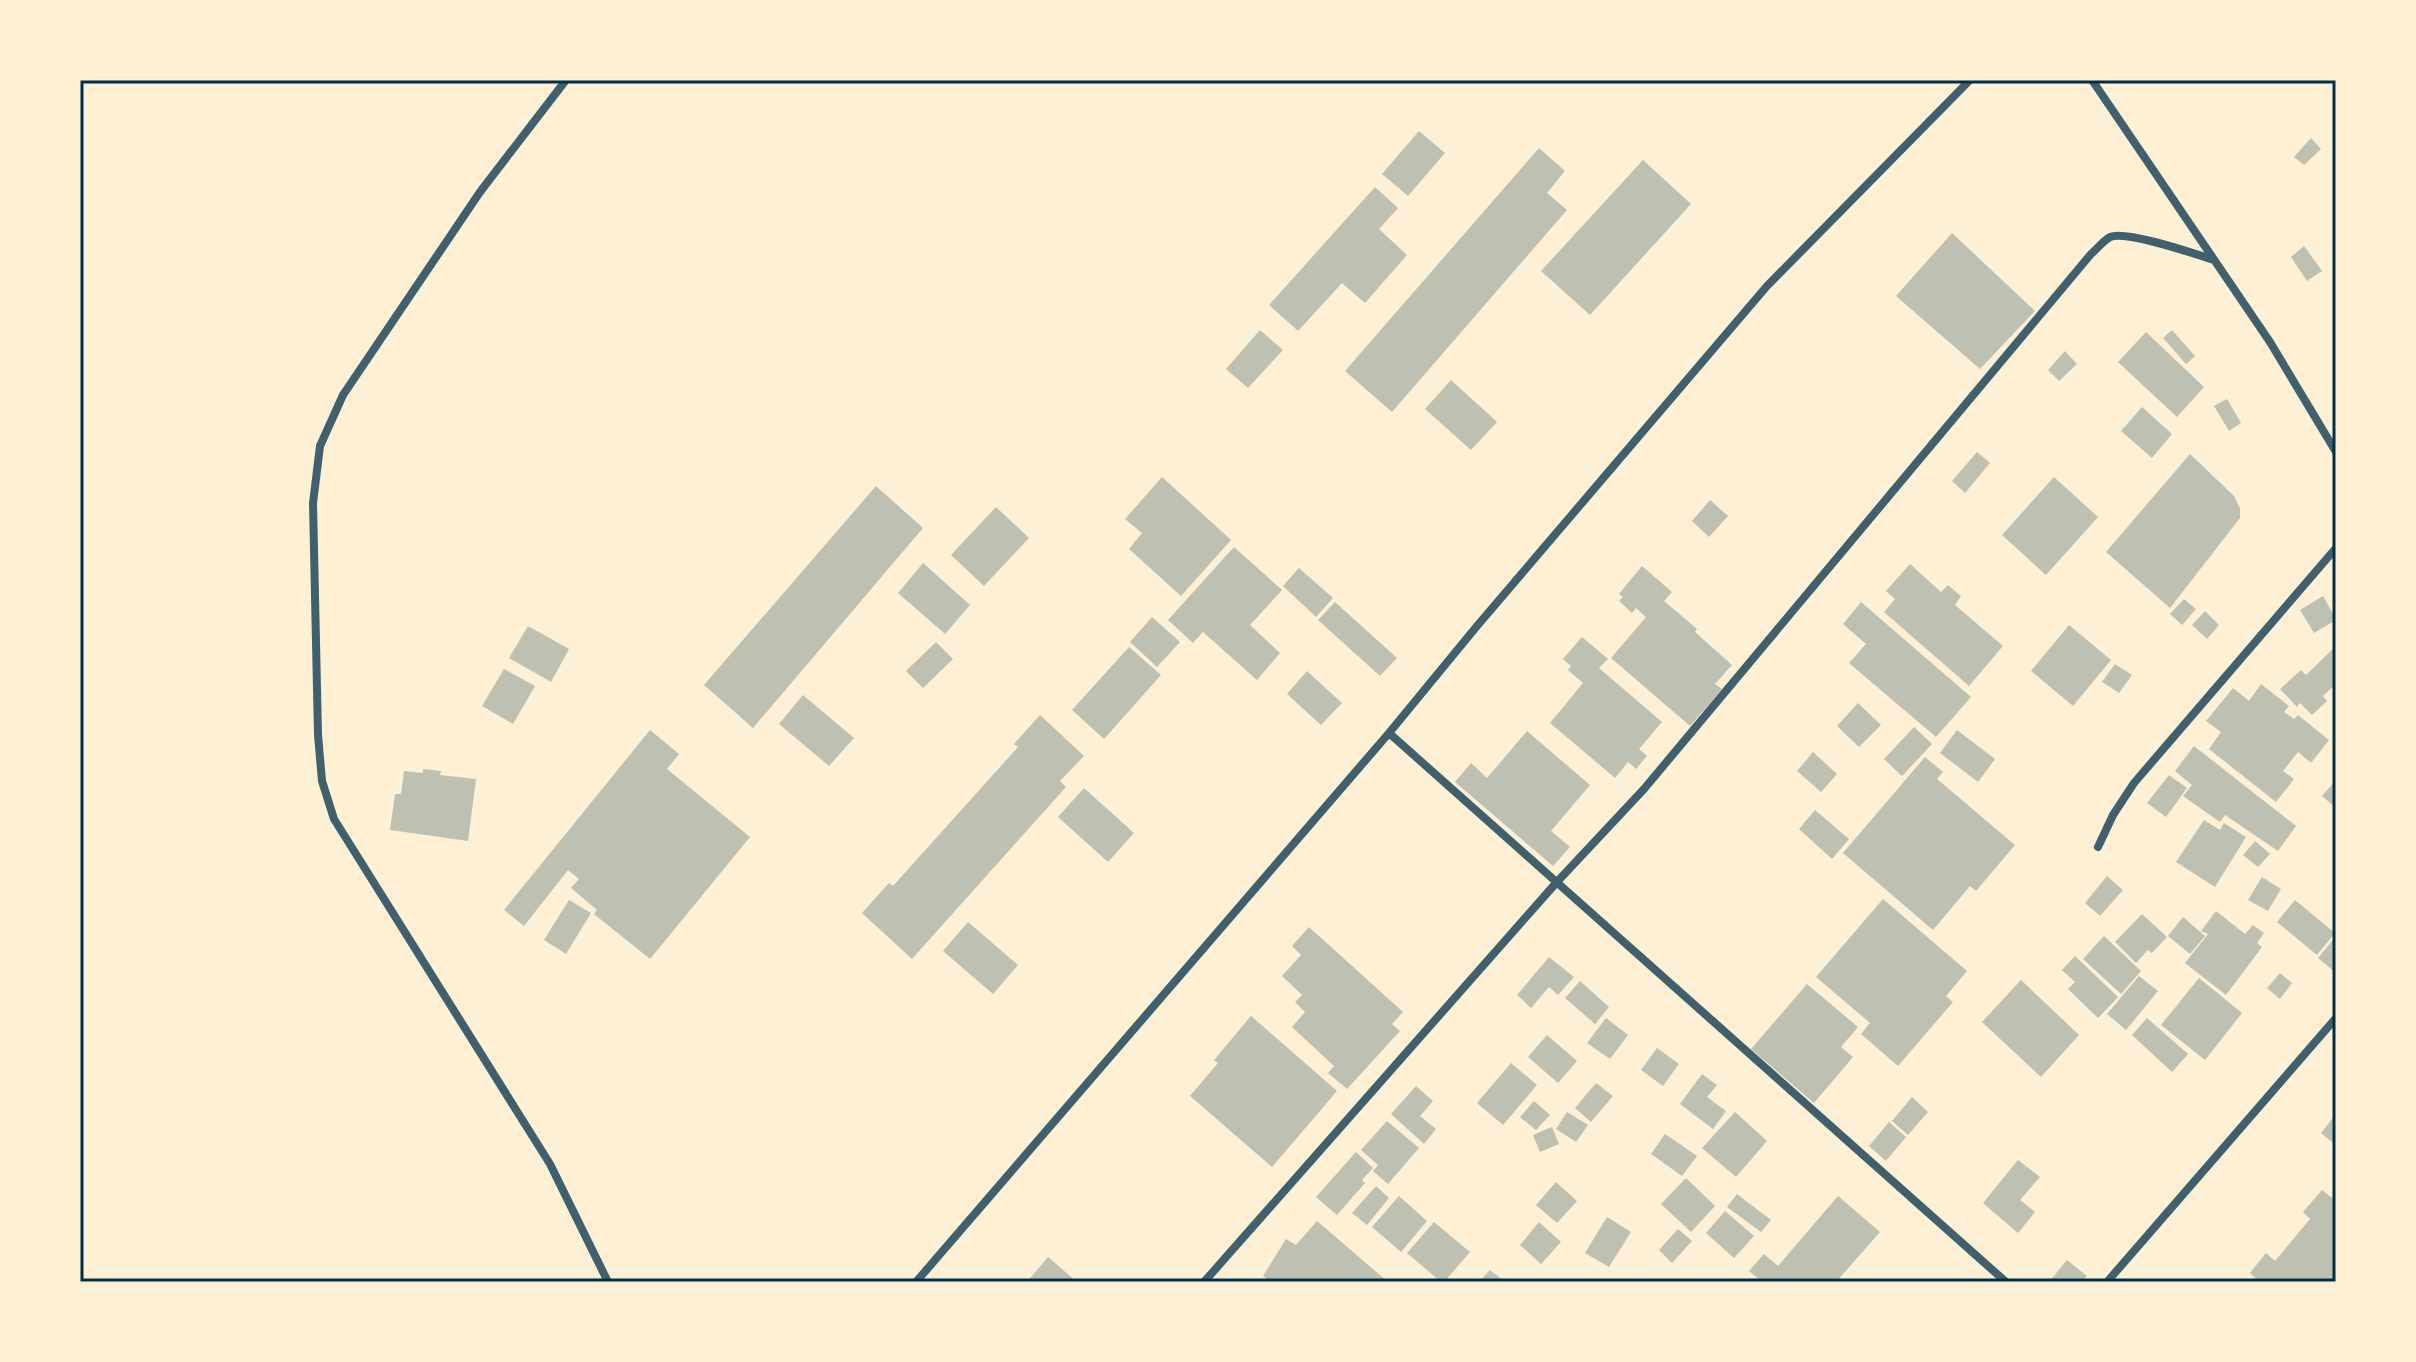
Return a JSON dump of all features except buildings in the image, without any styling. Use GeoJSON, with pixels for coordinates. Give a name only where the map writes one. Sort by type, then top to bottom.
{"type":"FeatureCollection","features":[{"type":"Feature","properties":{"kind":"street"},"geometry":{"type":"LineString","coordinates":[[566,80],[480,192],[343,395],[320,446],[313,503],[318,735],[322,781],[334,819],[550,1164],[608,1282]]}},
{"type":"Feature","properties":{"kind":"street"},"geometry":{"type":"LineString","coordinates":[[916,1282],[1389,733],[1767,286],[1970,80]]}},
{"type":"Feature","properties":{"kind":"street"},"geometry":{"type":"LineString","coordinates":[[2092,80],[2270,342],[2336,452]]}},
{"type":"Feature","properties":{"kind":"street"},"geometry":{"type":"LineString","coordinates":[[1204,1282],[1556,883],[1644,789],[2100,245],[2110,237],[2136,237],[2214,260]]}},
{"type":"Feature","properties":{"kind":"street"},"geometry":{"type":"LineString","coordinates":[[2098,847],[2113,815],[2134,783],[2336,548]]}},
{"type":"Feature","properties":{"kind":"street"},"geometry":{"type":"LineString","coordinates":[[1389,733],[2006,1282]]}},
{"type":"Feature","properties":{"kind":"street"},"geometry":{"type":"LineString","coordinates":[[2107,1282],[2336,1018]]}}]}
